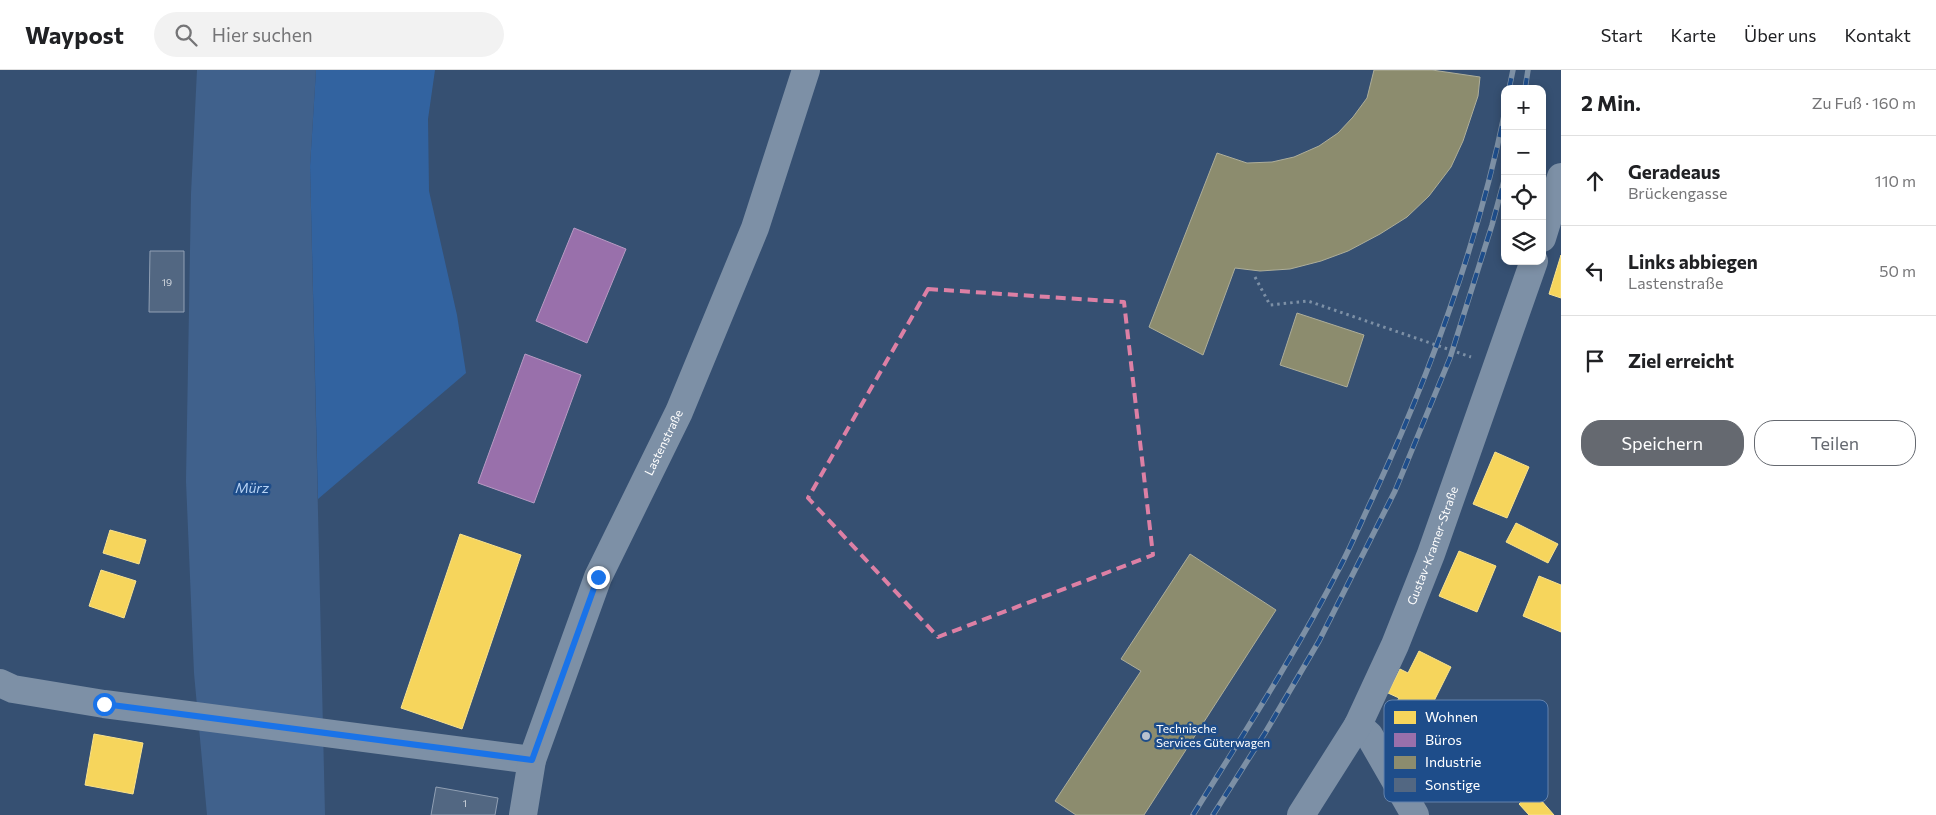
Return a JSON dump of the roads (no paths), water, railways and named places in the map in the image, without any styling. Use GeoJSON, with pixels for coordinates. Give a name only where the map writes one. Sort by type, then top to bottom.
{"type":"FeatureCollection","features":[{"type":"Feature","properties":{"kind":"street","name":"Lastenstraße"},"geometry":{"type":"LineString","coordinates":[[523,815],[532,760],[598,577],[680,412],[755,228],[806,70]]}},
{"type":"Feature","properties":{"kind":"street"},"geometry":{"type":"LineString","coordinates":[[1546,225],[1561,177]]}},
{"type":"Feature","properties":{"kind":"street","name":"Gustav-Kramer-Straße"},"geometry":{"type":"LineString","coordinates":[[1301,815],[1358,725],[1395,645],[1432,554],[1533,265]]}},
{"type":"Feature","properties":{"kind":"street"},"geometry":{"type":"LineString","coordinates":[[0,682],[13,689],[104,704],[532,760]]}},
{"type":"Feature","properties":{"kind":"street"},"geometry":{"type":"LineString","coordinates":[[1358,725],[1369,735],[1384,761]]}},
{"type":"Feature","properties":{"kind":"street"},"geometry":{"type":"LineString","coordinates":[[1408,802],[1415,815]]}},
{"type":"Feature","properties":{"kind":"water","name":"Mürz"},"geometry":{"type":"Polygon","coordinates":[[[197,70],[316,70],[310,166],[325,815],[207,815],[194,673],[186,481],[191,194],[197,70]]]}},
{"type":"Feature","properties":{"kind":"railway"},"geometry":{"type":"LineString","coordinates":[[1510,85],[1513,70]]}},
{"type":"Feature","properties":{"kind":"railway"},"geometry":{"type":"LineString","coordinates":[[1526,85],[1528,70]]}},
{"type":"Feature","properties":{"kind":"railway"},"geometry":{"type":"LineString","coordinates":[[1193,815],[1306,630],[1349,550],[1394,451],[1433,356],[1450,308],[1481,210],[1501,129]]}},
{"type":"Feature","properties":{"kind":"railway"},"geometry":{"type":"LineString","coordinates":[[1213,815],[1265,733],[1319,641],[1395,491],[1450,358],[1501,192]]}},
{"type":"Feature","properties":{"kind":"place","name":"Technische Services Güterwagen"},"geometry":{"type":"Point","coordinates":[1146,736]}}]}
